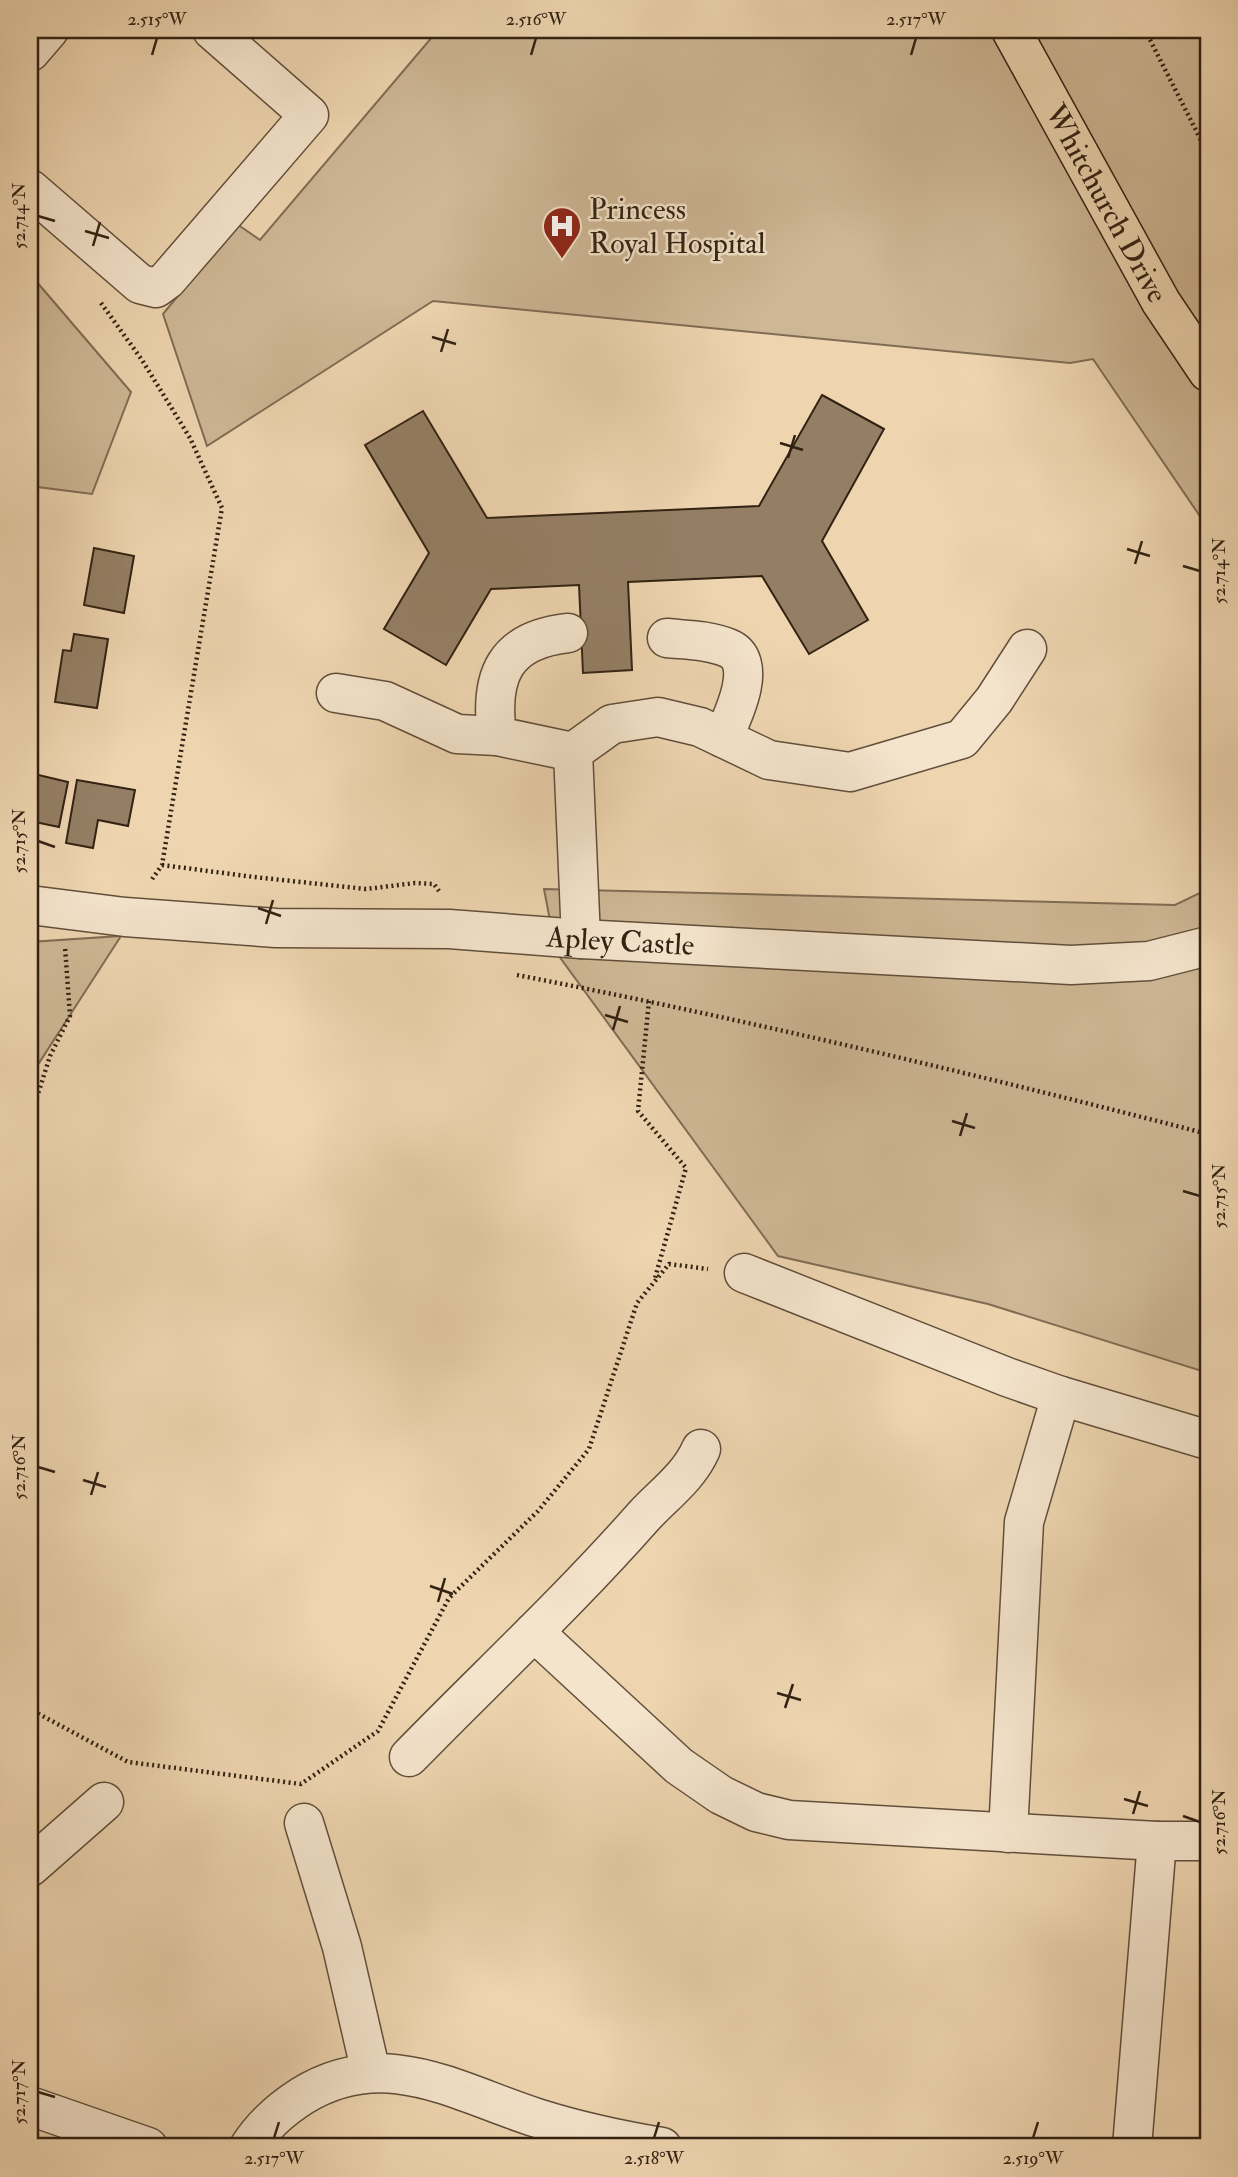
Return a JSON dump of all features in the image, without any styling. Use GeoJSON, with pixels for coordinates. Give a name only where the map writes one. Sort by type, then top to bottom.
{"type":"FeatureCollection","features":[{"type":"Feature","properties":{"kind":"main road","name":"Whitchurch Drive"},"geometry":{"type":"LineString","coordinates":[[1011,30],[1161,302],[1208,372]]}},
{"type":"Feature","properties":{"kind":"street"},"geometry":{"type":"LineString","coordinates":[[30,52],[49,30]]}},
{"type":"Feature","properties":{"kind":"street"},"geometry":{"type":"LineString","coordinates":[[30,189],[140,284],[156,288],[167,280],[309,115],[212,30]]}},
{"type":"Feature","properties":{"kind":"street"},"geometry":{"type":"LineString","coordinates":[[497,736],[495,693],[502,672],[513,654],[531,641],[547,635],[568,633]]}},
{"type":"Feature","properties":{"kind":"street"},"geometry":{"type":"LineString","coordinates":[[667,638],[708,643],[729,648],[739,655],[744,666],[739,700],[723,738]]}},
{"type":"Feature","properties":{"kind":"street"},"geometry":{"type":"LineString","coordinates":[[336,693],[385,701],[457,734],[497,736],[573,752],[612,724],[659,717],[700,727],[769,760],[850,772],[962,738],[994,700],[1027,649]]}},
{"type":"Feature","properties":{"kind":"street"},"geometry":{"type":"LineString","coordinates":[[573,752],[581,939]]}},
{"type":"Feature","properties":{"kind":"street","name":"Apley Castle"},"geometry":{"type":"LineString","coordinates":[[45,907],[125,917],[276,928],[449,929],[581,939],[1071,965],[1149,961],[1208,946]]}},
{"type":"Feature","properties":{"kind":"street"},"geometry":{"type":"LineString","coordinates":[[744,1273],[1007,1377],[1208,1440]]}},
{"type":"Feature","properties":{"kind":"street"},"geometry":{"type":"LineString","coordinates":[[1008,1833],[1024,1522],[1061,1396]]}},
{"type":"Feature","properties":{"kind":"street"},"geometry":{"type":"LineString","coordinates":[[409,1757],[589,1578],[661,1497],[685,1476],[695,1464],[701,1449]]}},
{"type":"Feature","properties":{"kind":"street"},"geometry":{"type":"LineString","coordinates":[[534,1632],[679,1766],[721,1795],[756,1812],[789,1820],[1157,1841],[1208,1841]]}},
{"type":"Feature","properties":{"kind":"street"},"geometry":{"type":"LineString","coordinates":[[30,1867],[104,1802]]}},
{"type":"Feature","properties":{"kind":"street"},"geometry":{"type":"LineString","coordinates":[[304,1823],[342,1947],[371,2073]]}},
{"type":"Feature","properties":{"kind":"street"},"geometry":{"type":"LineString","coordinates":[[1132,2147],[1157,1841]]}},
{"type":"Feature","properties":{"kind":"street"},"geometry":{"type":"LineString","coordinates":[[249,2147],[266,2123],[289,2104],[332,2080],[371,2073],[407,2074],[435,2081],[540,2119],[662,2147]]}},
{"type":"Feature","properties":{"kind":"street"},"geometry":{"type":"LineString","coordinates":[[30,2106],[148,2147]]}},
{"type":"Feature","properties":{"kind":"path"},"geometry":{"type":"LineString","coordinates":[[1145,30],[1208,155]]}},
{"type":"Feature","properties":{"kind":"path"},"geometry":{"type":"LineString","coordinates":[[98,299],[142,360],[190,438],[222,508],[162,865],[366,889],[415,883],[434,884],[444,898],[449,929]]}},
{"type":"Feature","properties":{"kind":"path"},"geometry":{"type":"LineString","coordinates":[[30,1119],[50,1056],[70,1016],[67,958],[45,907]]}},
{"type":"Feature","properties":{"kind":"path"},"geometry":{"type":"LineString","coordinates":[[505,972],[649,1001],[1091,1104],[1208,1134]]}},
{"type":"Feature","properties":{"kind":"path"},"geometry":{"type":"LineString","coordinates":[[649,1001],[638,1111],[686,1168],[653,1283]]}},
{"type":"Feature","properties":{"kind":"path"},"geometry":{"type":"LineString","coordinates":[[30,1706],[39,1714],[128,1762],[301,1784],[378,1731],[449,1598],[538,1511],[589,1448],[637,1303],[668,1264],[744,1273]]}},
{"type":"Feature","properties":{"kind":"shaded area","name":"Princess Royal Hospital"},"geometry":{"type":"Polygon","coordinates":[[[438,30],[1208,30],[1208,528],[1093,359],[1070,363],[433,301],[207,446],[163,314],[237,224],[260,240],[438,30]]]}},
{"type":"Feature","properties":{"kind":"shaded area"},"geometry":{"type":"Polygon","coordinates":[[[30,274],[131,392],[92,494],[30,486],[30,274]]]}},
{"type":"Feature","properties":{"kind":"shaded area"},"geometry":{"type":"Polygon","coordinates":[[[544,889],[1175,905],[1208,889],[1208,1373],[988,1304],[778,1256],[556,952],[544,889]]]}},
{"type":"Feature","properties":{"kind":"shaded area"},"geometry":{"type":"Polygon","coordinates":[[[121,936],[30,1077],[30,942],[121,936]]]}},
{"type":"Feature","properties":{"kind":"building"},"geometry":{"type":"Polygon","coordinates":[[[822,395],[884,429],[822,541],[868,620],[809,654],[762,576],[628,582],[632,670],[583,673],[579,585],[491,589],[446,665],[384,629],[429,553],[365,445],[423,411],[487,518],[759,506],[822,395]]]}},
{"type":"Feature","properties":{"kind":"building"},"geometry":{"type":"Polygon","coordinates":[[[94,548],[134,556],[124,613],[84,605],[94,548]]]}},
{"type":"Feature","properties":{"kind":"building"},"geometry":{"type":"Polygon","coordinates":[[[74,634],[108,639],[97,708],[55,702],[63,650],[71,651],[74,634]]]}},
{"type":"Feature","properties":{"kind":"building"},"geometry":{"type":"Polygon","coordinates":[[[30,773],[68,782],[59,827],[30,821],[30,773]]]}},
{"type":"Feature","properties":{"kind":"building"},"geometry":{"type":"Polygon","coordinates":[[[77,780],[135,790],[128,826],[98,820],[93,848],[66,843],[77,780]]]}},
{"type":"Feature","properties":{"kind":"place","name":"Princess Royal Hospital"},"geometry":{"type":"Point","coordinates":[562,260]}}]}
